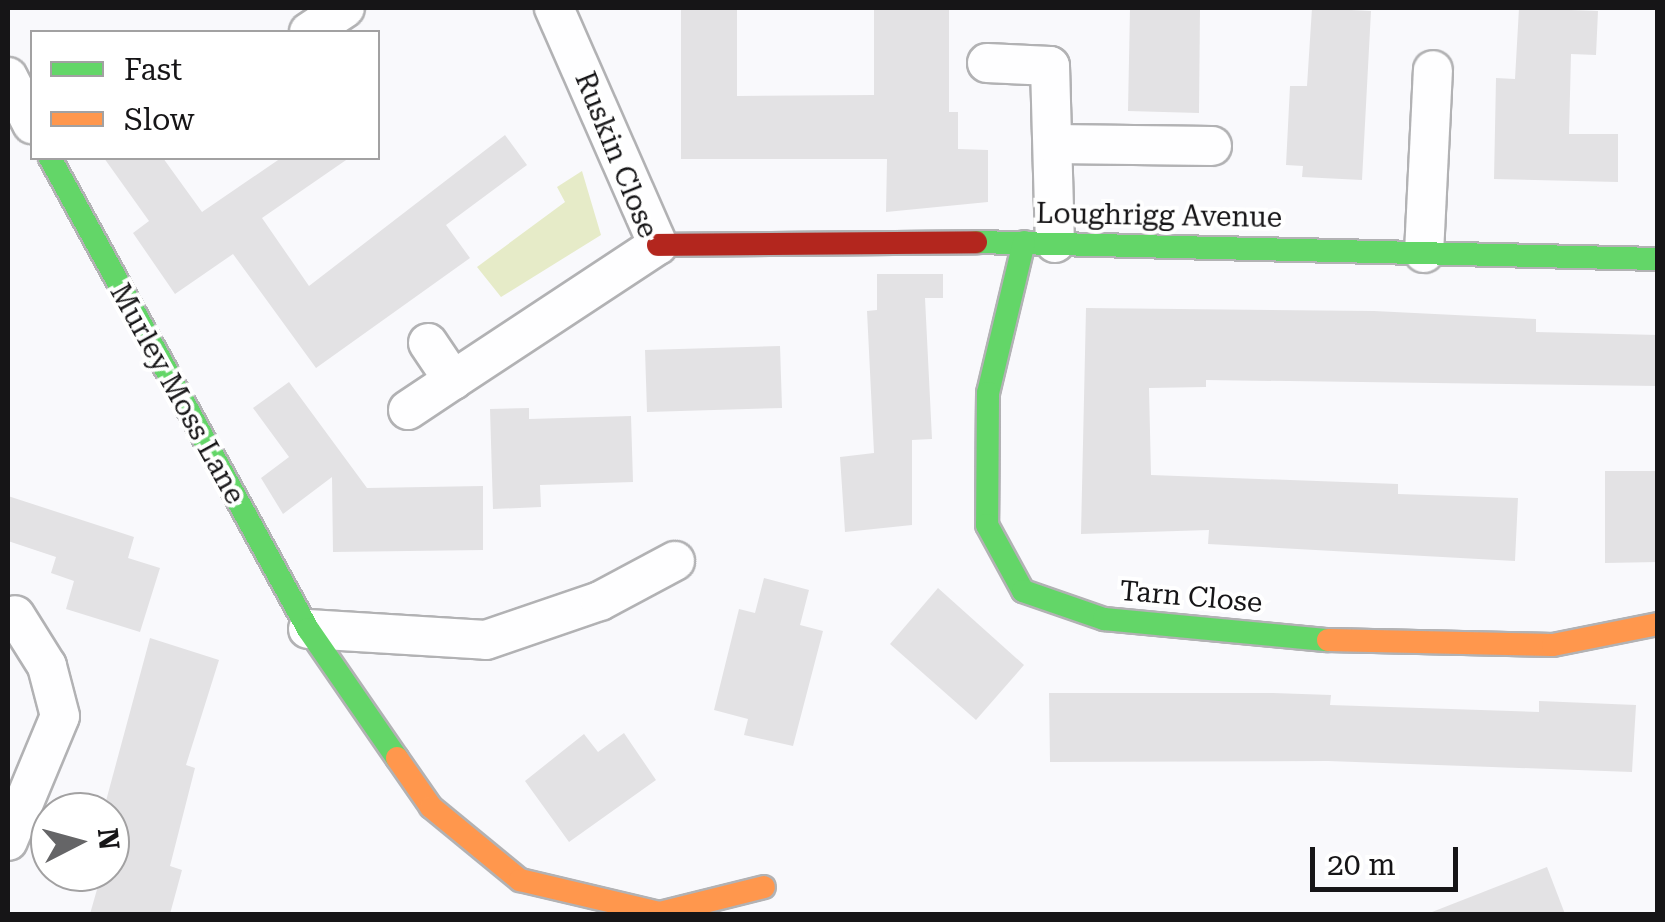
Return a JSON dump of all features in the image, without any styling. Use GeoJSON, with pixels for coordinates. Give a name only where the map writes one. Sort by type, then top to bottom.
{"type":"FeatureCollection","features":[{"type":"Feature","properties":{"kind":"street"},"geometry":{"type":"LineString","coordinates":[[312,30],[345,8]]}},
{"type":"Feature","properties":{"kind":"street","name":"Ruskin Close"},"geometry":{"type":"LineString","coordinates":[[408,410],[658,244],[554,8]]}},
{"type":"Feature","properties":{"kind":"street"},"geometry":{"type":"LineString","coordinates":[[986,63],[1050,66],[1055,144],[1040,242]]}},
{"type":"Feature","properties":{"kind":"street"},"geometry":{"type":"LineString","coordinates":[[1424,253],[1433,70]]}},
{"type":"Feature","properties":{"kind":"street"},"geometry":{"type":"LineString","coordinates":[[8,77],[30,120]]}},
{"type":"Feature","properties":{"kind":"street"},"geometry":{"type":"LineString","coordinates":[[1055,144],[1212,146]]}},
{"type":"Feature","properties":{"kind":"street","name":"Murley Moss Lane"},"geometry":{"type":"LineString","coordinates":[[51,160],[308,629],[430,807],[520,880],[660,913],[707,908],[764,887]]}},
{"type":"Feature","properties":{"kind":"street","name":"Loughrigg Avenue"},"geometry":{"type":"LineString","coordinates":[[658,244],[1040,242],[1658,259]]}},
{"type":"Feature","properties":{"kind":"street","name":"Tarn Close"},"geometry":{"type":"LineString","coordinates":[[1040,242],[988,394],[987,525],[1023,591],[1104,619],[1335,641],[1553,645],[1658,624]]}},
{"type":"Feature","properties":{"kind":"street"},"geometry":{"type":"LineString","coordinates":[[428,343],[453,380]]}},
{"type":"Feature","properties":{"kind":"street"},"geometry":{"type":"LineString","coordinates":[[308,629],[486,640],[600,602],[675,562]]}},
{"type":"Feature","properties":{"kind":"street"},"geometry":{"type":"LineString","coordinates":[[8,841],[60,716],[47,666],[16,616]]}},
{"type":"Feature","properties":{"kind":"green space"},"geometry":{"type":"Polygon","coordinates":[[[582,171],[601,235],[501,297],[477,267],[565,202],[557,187],[582,171]]]}},
{"type":"Feature","properties":{"kind":"building"},"geometry":{"type":"Polygon","coordinates":[[[681,8],[737,8],[737,96],[874,95],[874,8],[949,8],[949,112],[958,112],[958,149],[988,150],[988,202],[886,212],[887,159],[681,159],[681,8]]]}},
{"type":"Feature","properties":{"kind":"building"},"geometry":{"type":"Polygon","coordinates":[[[1130,8],[1200,8],[1199,113],[1128,111],[1130,8]]]}},
{"type":"Feature","properties":{"kind":"building"},"geometry":{"type":"Polygon","coordinates":[[[1312,8],[1371,11],[1362,180],[1302,177],[1303,166],[1286,165],[1290,86],[1307,86],[1312,8]]]}},
{"type":"Feature","properties":{"kind":"building"},"geometry":{"type":"Polygon","coordinates":[[[1519,8],[1598,11],[1596,55],[1571,54],[1569,134],[1618,134],[1618,182],[1494,179],[1496,78],[1515,79],[1519,8]]]}},
{"type":"Feature","properties":{"kind":"building"},"geometry":{"type":"Polygon","coordinates":[[[505,135],[527,165],[446,225],[470,258],[316,368],[233,254],[175,294],[133,233],[149,221],[105,160],[164,160],[202,212],[278,160],[346,160],[262,218],[309,286],[505,135]]]}},
{"type":"Feature","properties":{"kind":"building"},"geometry":{"type":"Polygon","coordinates":[[[877,274],[943,274],[943,298],[925,298],[932,439],[912,440],[912,525],[845,532],[840,457],[874,453],[867,311],[877,310],[877,274]]]}},
{"type":"Feature","properties":{"kind":"building"},"geometry":{"type":"Polygon","coordinates":[[[1086,308],[1374,311],[1536,319],[1536,332],[1658,335],[1658,386],[1206,380],[1206,387],[1149,388],[1151,475],[1398,484],[1398,494],[1518,498],[1515,561],[1208,544],[1209,530],[1081,534],[1086,308]]]}},
{"type":"Feature","properties":{"kind":"building"},"geometry":{"type":"Polygon","coordinates":[[[780,346],[782,408],[647,412],[645,350],[780,346]]]}},
{"type":"Feature","properties":{"kind":"building"},"geometry":{"type":"Polygon","coordinates":[[[289,382],[367,488],[483,486],[483,550],[333,552],[332,477],[283,514],[261,478],[289,457],[253,408],[289,382]]]}},
{"type":"Feature","properties":{"kind":"building"},"geometry":{"type":"Polygon","coordinates":[[[529,408],[529,419],[631,416],[633,482],[540,485],[541,507],[493,509],[490,409],[529,408]]]}},
{"type":"Feature","properties":{"kind":"building"},"geometry":{"type":"Polygon","coordinates":[[[1605,471],[1658,471],[1658,562],[1605,563],[1605,471]]]}},
{"type":"Feature","properties":{"kind":"building"},"geometry":{"type":"Polygon","coordinates":[[[8,496],[134,537],[128,558],[160,568],[140,632],[66,609],[74,581],[51,573],[56,557],[8,541],[8,496]]]}},
{"type":"Feature","properties":{"kind":"building"},"geometry":{"type":"Polygon","coordinates":[[[764,578],[809,590],[800,625],[823,631],[793,746],[744,735],[748,719],[714,710],[739,609],[755,613],[764,578]]]}},
{"type":"Feature","properties":{"kind":"building"},"geometry":{"type":"Polygon","coordinates":[[[938,588],[1024,665],[976,720],[890,644],[938,588]]]}},
{"type":"Feature","properties":{"kind":"building"},"geometry":{"type":"Polygon","coordinates":[[[150,638],[219,660],[186,765],[195,768],[170,866],[182,870],[170,914],[90,914],[96,892],[130,892],[130,792],[108,792],[150,638]]]}},
{"type":"Feature","properties":{"kind":"building"},"geometry":{"type":"Polygon","coordinates":[[[1049,693],[1331,695],[1330,705],[1539,712],[1539,701],[1636,705],[1632,772],[1328,761],[1050,762],[1049,693]]]}},
{"type":"Feature","properties":{"kind":"building"},"geometry":{"type":"Polygon","coordinates":[[[624,733],[656,780],[569,842],[525,781],[584,734],[598,752],[624,733]]]}},
{"type":"Feature","properties":{"kind":"building"},"geometry":{"type":"Polygon","coordinates":[[[1547,867],[1565,914],[1432,912],[1547,867]]]}},
{"type":"Feature","properties":{"kind":"traffic: fast"},"geometry":{"type":"LineString","coordinates":[[51,160],[308,629],[397,758]]}},
{"type":"Feature","properties":{"kind":"traffic: fast"},"geometry":{"type":"LineString","coordinates":[[976,242],[1658,259]]}},
{"type":"Feature","properties":{"kind":"traffic: fast"},"geometry":{"type":"LineString","coordinates":[[1024,242],[988,393],[987,525],[1023,591],[1104,619],[1328,640]]}},
{"type":"Feature","properties":{"kind":"traffic: slow"},"geometry":{"type":"LineString","coordinates":[[1328,640],[1553,645],[1658,624]]}},
{"type":"Feature","properties":{"kind":"traffic: slow"},"geometry":{"type":"LineString","coordinates":[[397,758],[431,807],[520,880],[660,913],[764,887]]}},
{"type":"Feature","properties":{"kind":"traffic: jam"},"geometry":{"type":"LineString","coordinates":[[658,245],[976,242]]}}]}
